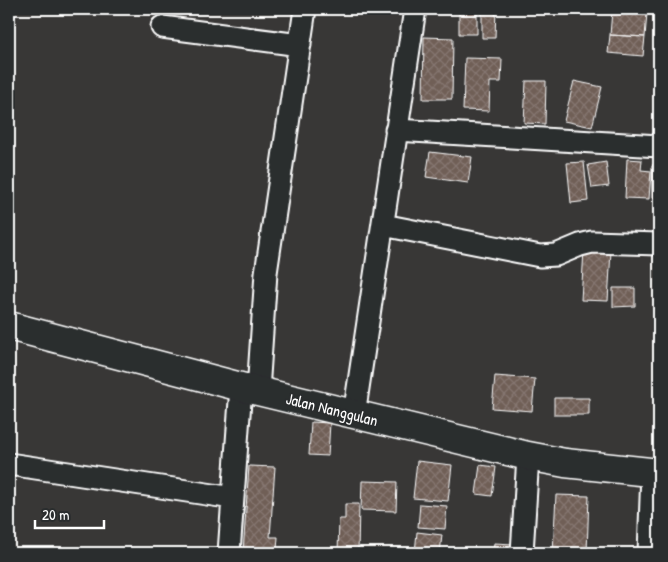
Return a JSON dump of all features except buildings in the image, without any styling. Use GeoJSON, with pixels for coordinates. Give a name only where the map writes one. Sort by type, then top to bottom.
{"type":"FeatureCollection","features":[{"type":"Feature","properties":{"kind":"street"},"geometry":{"type":"LineString","coordinates":[[230,553],[233,498],[305,9]]}},
{"type":"Feature","properties":{"kind":"street"},"geometry":{"type":"LineString","coordinates":[[354,415],[415,9]]}},
{"type":"Feature","properties":{"kind":"street"},"geometry":{"type":"LineString","coordinates":[[162,27],[300,45]]}},
{"type":"Feature","properties":{"kind":"street"},"geometry":{"type":"LineString","coordinates":[[396,130],[659,146]]}},
{"type":"Feature","properties":{"kind":"street"},"geometry":{"type":"LineString","coordinates":[[383,225],[540,256],[556,255],[592,242],[659,244]]}},
{"type":"Feature","properties":{"kind":"street","name":"Jalan Nanggulan"},"geometry":{"type":"LineString","coordinates":[[9,326],[250,389],[528,456],[565,463],[656,472]]}},
{"type":"Feature","properties":{"kind":"street"},"geometry":{"type":"LineString","coordinates":[[522,553],[528,456]]}},
{"type":"Feature","properties":{"kind":"street"},"geometry":{"type":"LineString","coordinates":[[9,464],[233,498]]}},
{"type":"Feature","properties":{"kind":"street"},"geometry":{"type":"LineString","coordinates":[[649,553],[656,472]]}}]}
